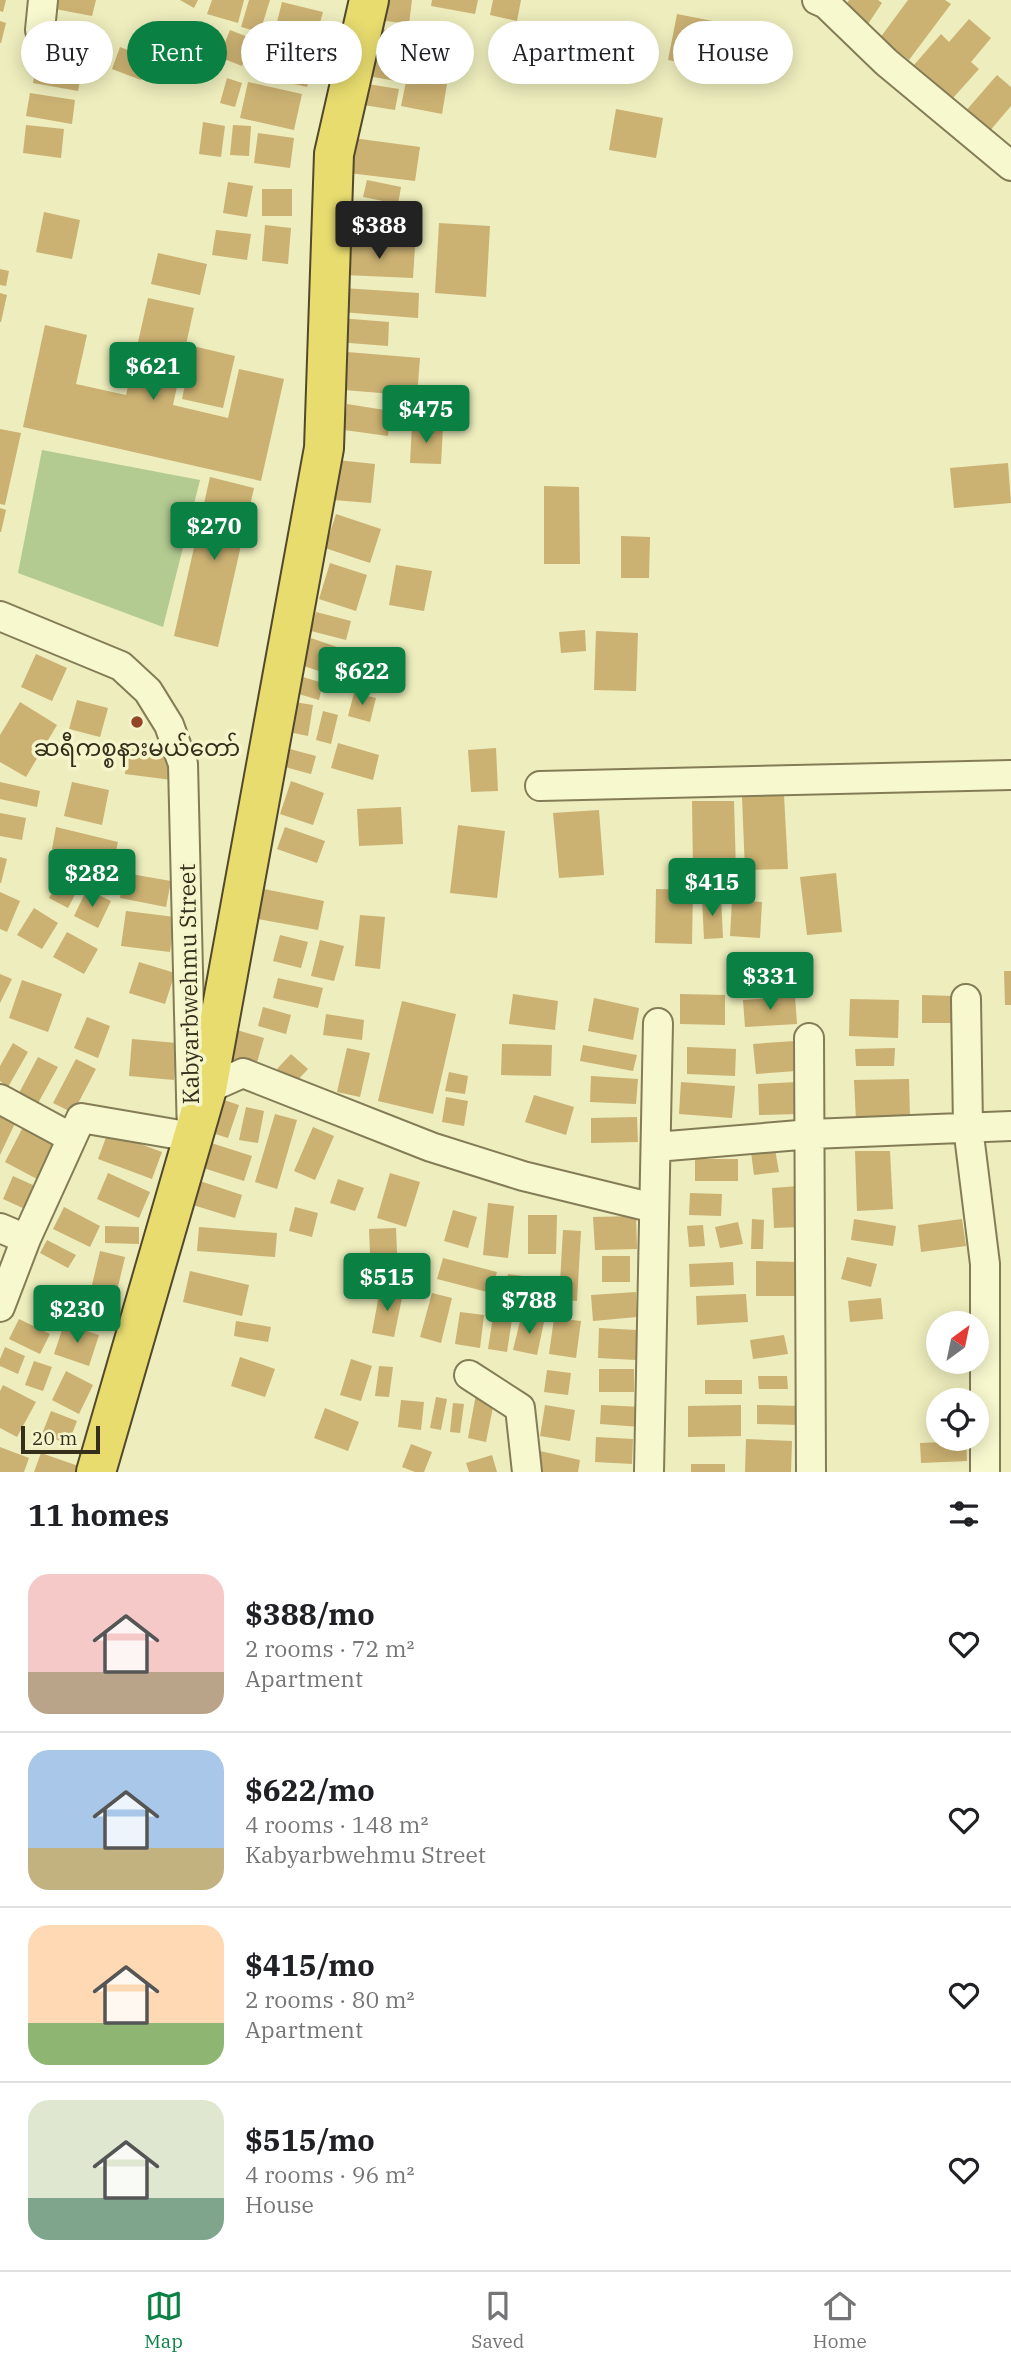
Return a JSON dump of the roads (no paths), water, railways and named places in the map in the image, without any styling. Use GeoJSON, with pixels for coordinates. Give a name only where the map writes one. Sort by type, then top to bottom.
{"type":"FeatureCollection","features":[{"type":"Feature","properties":{"kind":"highway"},"geometry":{"type":"LineString","coordinates":[[96,1472],[207,1089],[324,448],[334,154],[369,0]]}},
{"type":"Feature","properties":{"kind":"street"},"geometry":{"type":"LineString","coordinates":[[41,21],[43,0]]}},
{"type":"Feature","properties":{"kind":"street"},"geometry":{"type":"LineString","coordinates":[[817,0],[826,4],[886,62],[1011,166]]}},
{"type":"Feature","properties":{"kind":"street","name":"Kabyarbwehmu Street"},"geometry":{"type":"LineString","coordinates":[[0,615],[121,666],[148,691],[169,725],[183,764],[192,1137],[81,1118],[26,1240],[0,1307]]}},
{"type":"Feature","properties":{"kind":"street"},"geometry":{"type":"LineString","coordinates":[[540,786],[1011,775]]}},
{"type":"Feature","properties":{"kind":"street"},"geometry":{"type":"LineString","coordinates":[[966,999],[968,1127],[985,1264],[985,1472]]}},
{"type":"Feature","properties":{"kind":"street"},"geometry":{"type":"LineString","coordinates":[[649,1472],[658,1023]]}},
{"type":"Feature","properties":{"kind":"street"},"geometry":{"type":"LineString","coordinates":[[808,1038],[811,1472]]}},
{"type":"Feature","properties":{"kind":"street"},"geometry":{"type":"LineString","coordinates":[[207,1089],[243,1073],[431,1147],[523,1176],[654,1208]]}},
{"type":"Feature","properties":{"kind":"street"},"geometry":{"type":"LineString","coordinates":[[0,1099],[72,1138]]}},
{"type":"Feature","properties":{"kind":"street"},"geometry":{"type":"LineString","coordinates":[[656,1147],[810,1134],[1011,1125]]}},
{"type":"Feature","properties":{"kind":"street"},"geometry":{"type":"LineString","coordinates":[[0,1228],[26,1240]]}},
{"type":"Feature","properties":{"kind":"street"},"geometry":{"type":"LineString","coordinates":[[469,1375],[520,1408],[527,1472]]}},
{"type":"Feature","properties":{"kind":"place","name":"ဆရီကစ္စနားမယ်တော်"},"geometry":{"type":"Point","coordinates":[137,722]}}]}
